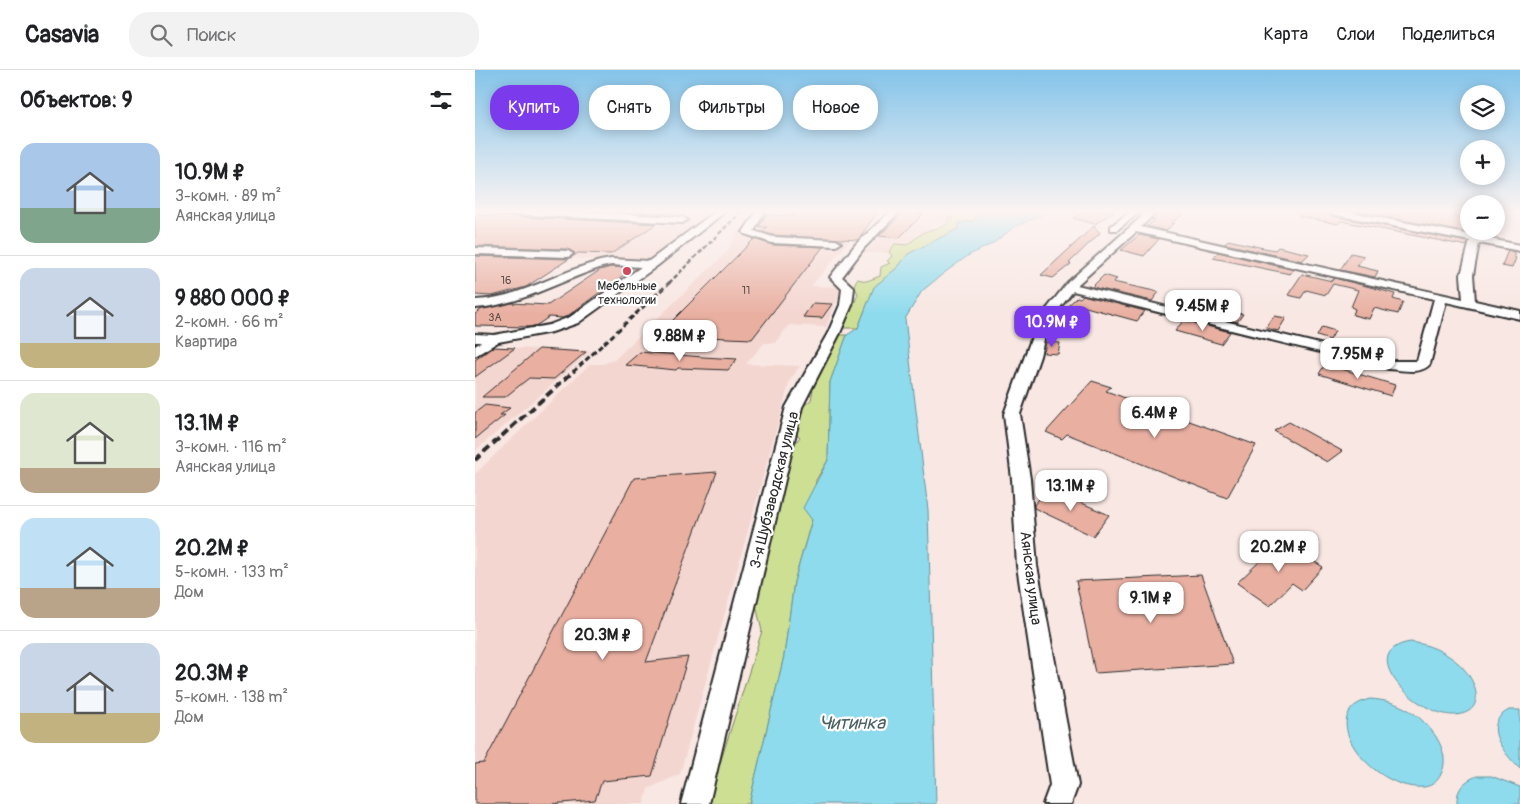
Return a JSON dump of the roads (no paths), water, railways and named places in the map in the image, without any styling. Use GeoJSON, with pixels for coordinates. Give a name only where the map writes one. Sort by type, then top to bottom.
{"type":"FeatureCollection","features":[{"type":"Feature","properties":{"kind":"street"},"geometry":{"type":"LineString","coordinates":[[475,338],[494,339],[551,328],[575,320],[677,245]]}},
{"type":"Feature","properties":{"kind":"street","name":"3-я Шубзаводская улица"},"geometry":{"type":"LineString","coordinates":[[695,804],[794,407],[847,305],[849,288],[836,277],[862,245]]}},
{"type":"Feature","properties":{"kind":"street","name":"Аянская улица"},"geometry":{"type":"LineString","coordinates":[[1060,795],[1027,566],[1021,479],[1012,414],[1033,356],[1042,323],[1070,287],[1115,245]]}},
{"type":"Feature","properties":{"kind":"street"},"geometry":{"type":"LineString","coordinates":[[1210,245],[1520,315]]}},
{"type":"Feature","properties":{"kind":"street"},"geometry":{"type":"LineString","coordinates":[[1469,304],[1467,275],[1474,245]]}},
{"type":"Feature","properties":{"kind":"street"},"geometry":{"type":"LineString","coordinates":[[475,251],[568,254]]}},
{"type":"Feature","properties":{"kind":"street"},"geometry":{"type":"LineString","coordinates":[[475,304],[525,295],[600,264],[611,262],[653,264]]}},
{"type":"Feature","properties":{"kind":"street"},"geometry":{"type":"LineString","coordinates":[[1070,287],[1389,365],[1413,367],[1423,364],[1441,297]]}},
{"type":"Feature","properties":{"kind":"street"},"geometry":{"type":"LineString","coordinates":[[475,352],[494,339]]}},
{"type":"Feature","properties":{"kind":"water","name":"Читинка"},"geometry":{"type":"Polygon","coordinates":[[[925,245],[989,245],[969,255],[922,291],[905,319],[928,510],[936,804],[749,804],[784,656],[794,582],[812,520],[803,508],[828,460],[830,382],[847,335],[858,328],[874,287],[898,267],[908,254],[925,245]]]}},
{"type":"Feature","properties":{"kind":"water"},"geometry":{"type":"Polygon","coordinates":[[[1410,642],[1423,644],[1441,652],[1453,659],[1465,670],[1474,686],[1476,695],[1472,709],[1453,715],[1438,712],[1423,705],[1409,695],[1397,682],[1389,669],[1388,658],[1394,648],[1410,642]]]}},
{"type":"Feature","properties":{"kind":"water"},"geometry":{"type":"Polygon","coordinates":[[[1370,699],[1391,702],[1405,708],[1424,722],[1437,738],[1444,756],[1444,765],[1438,779],[1430,786],[1405,785],[1386,777],[1369,765],[1356,750],[1348,734],[1347,719],[1353,707],[1370,699]]]}},
{"type":"Feature","properties":{"kind":"water"},"geometry":{"type":"Polygon","coordinates":[[[1509,710],[1520,710],[1520,769],[1507,755],[1498,739],[1496,731],[1496,723],[1500,716],[1509,710]]]}},
{"type":"Feature","properties":{"kind":"water"},"geometry":{"type":"Polygon","coordinates":[[[1477,776],[1491,776],[1520,787],[1520,804],[1457,804],[1459,790],[1468,780],[1477,776]]]}},
{"type":"Feature","properties":{"kind":"railway"},"geometry":{"type":"LineString","coordinates":[[669,283],[707,245]]}},
{"type":"Feature","properties":{"kind":"railway"},"geometry":{"type":"LineString","coordinates":[[573,372],[670,282]]}},
{"type":"Feature","properties":{"kind":"railway"},"geometry":{"type":"LineString","coordinates":[[475,460],[574,371]]}},
{"type":"Feature","properties":{"kind":"place","name":"Мебельные технологии"},"geometry":{"type":"Point","coordinates":[627,271]}}]}
